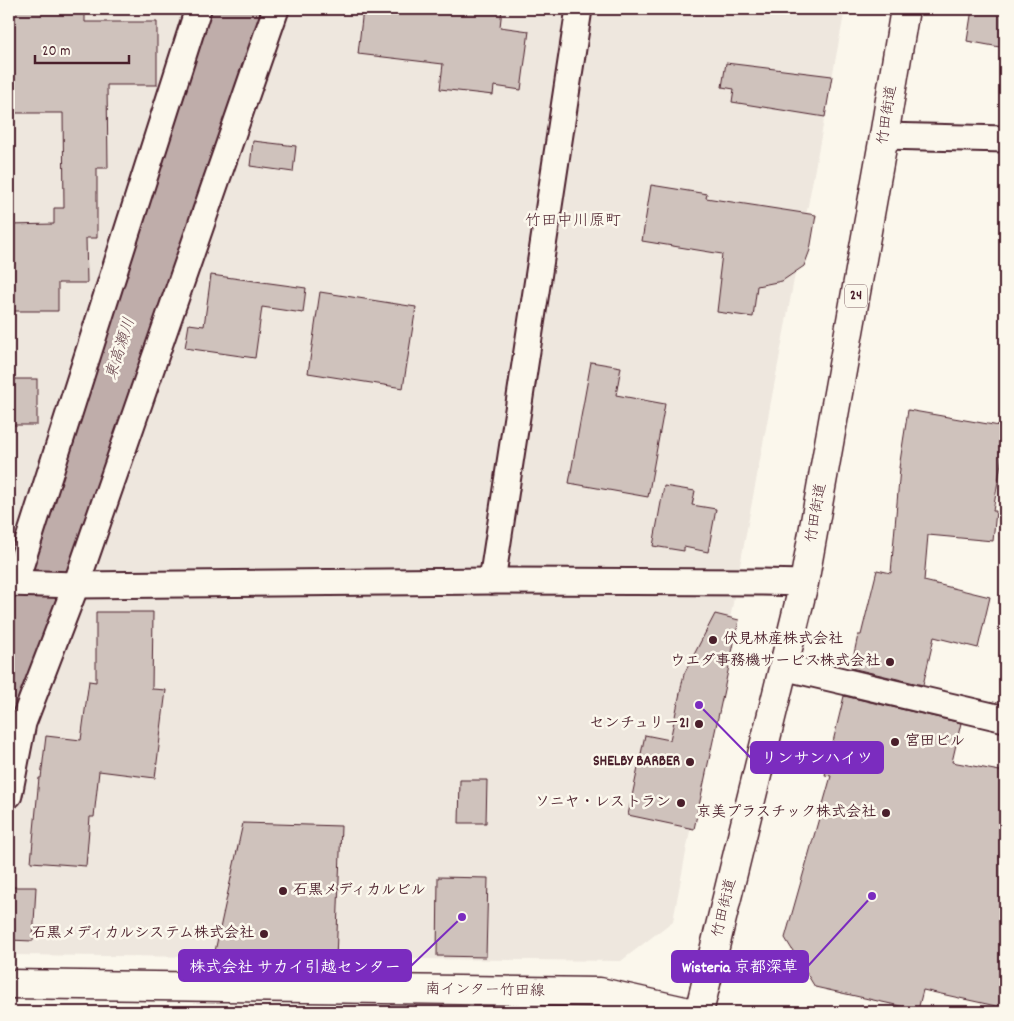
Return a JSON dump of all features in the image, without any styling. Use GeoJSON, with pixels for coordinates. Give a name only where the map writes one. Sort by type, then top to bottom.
{"type":"FeatureCollection","features":[{"type":"Feature","properties":{"kind":"main road","name":"竹田街道"},"geometry":{"type":"LineString","coordinates":[[699,1012],[804,583],[905,9]]}},
{"type":"Feature","properties":{"kind":"main road","name":"南インター竹田線"},"geometry":{"type":"LineString","coordinates":[[9,984],[600,992],[689,1012]]}},
{"type":"Feature","properties":{"kind":"street"},"geometry":{"type":"LineString","coordinates":[[198,9],[15,583],[71,585],[492,581],[804,583]]}},
{"type":"Feature","properties":{"kind":"street"},"geometry":{"type":"LineString","coordinates":[[9,795],[23,722],[276,9]]}},
{"type":"Feature","properties":{"kind":"street"},"geometry":{"type":"LineString","coordinates":[[492,581],[579,9]]}},
{"type":"Feature","properties":{"kind":"street"},"geometry":{"type":"LineString","coordinates":[[884,136],[1005,139]]}},
{"type":"Feature","properties":{"kind":"street"},"geometry":{"type":"LineString","coordinates":[[783,667],[1005,719]]}},
{"type":"Feature","properties":{"kind":"shaded area"},"geometry":{"type":"Polygon","coordinates":[[[9,9],[845,9],[673,921],[621,961],[9,955],[9,9]]]}},
{"type":"Feature","properties":{"kind":"building"},"geometry":{"type":"Polygon","coordinates":[[[9,9],[85,9],[85,22],[157,22],[157,85],[107,85],[108,168],[97,168],[97,238],[86,238],[87,283],[58,283],[58,311],[9,311],[9,225],[54,224],[54,208],[64,208],[63,113],[9,113],[9,9]]]}},
{"type":"Feature","properties":{"kind":"building"},"geometry":{"type":"Polygon","coordinates":[[[363,9],[502,9],[500,27],[529,31],[521,90],[494,86],[493,95],[440,89],[443,64],[358,54],[363,9]]]}},
{"type":"Feature","properties":{"kind":"building"},"geometry":{"type":"Polygon","coordinates":[[[972,9],[1005,9],[1005,48],[967,41],[972,9]]]}},
{"type":"Feature","properties":{"kind":"building"},"geometry":{"type":"Polygon","coordinates":[[[726,63],[832,76],[825,117],[732,102],[734,89],[722,87],[726,63]]]}},
{"type":"Feature","properties":{"kind":"building"},"geometry":{"type":"Polygon","coordinates":[[[253,141],[296,146],[293,172],[250,166],[253,141]]]}},
{"type":"Feature","properties":{"kind":"building"},"geometry":{"type":"Polygon","coordinates":[[[651,185],[707,194],[706,198],[816,215],[810,250],[804,266],[782,281],[757,286],[753,317],[717,312],[722,254],[642,241],[651,185]]]}},
{"type":"Feature","properties":{"kind":"building"},"geometry":{"type":"Polygon","coordinates":[[[211,275],[306,288],[303,313],[262,307],[255,358],[185,348],[189,324],[204,326],[211,275]]]}},
{"type":"Feature","properties":{"kind":"building"},"geometry":{"type":"Polygon","coordinates":[[[320,292],[416,307],[403,388],[308,373],[320,292]]]}},
{"type":"Feature","properties":{"kind":"building"},"geometry":{"type":"Polygon","coordinates":[[[591,362],[621,367],[616,395],[665,404],[648,497],[569,483],[591,362]]]}},
{"type":"Feature","properties":{"kind":"building"},"geometry":{"type":"Polygon","coordinates":[[[9,379],[37,379],[37,425],[9,425],[9,379]]]}},
{"type":"Feature","properties":{"kind":"building"},"geometry":{"type":"Polygon","coordinates":[[[908,410],[1005,427],[1005,439],[993,511],[996,511],[993,541],[928,535],[924,581],[990,597],[978,648],[934,637],[923,685],[851,668],[858,635],[861,635],[877,570],[891,573],[899,468],[908,410]]]}},
{"type":"Feature","properties":{"kind":"building"},"geometry":{"type":"Polygon","coordinates":[[[664,486],[695,491],[692,505],[716,509],[708,552],[684,547],[684,551],[653,546],[664,486]]]}},
{"type":"Feature","properties":{"kind":"building"},"geometry":{"type":"Polygon","coordinates":[[[96,612],[153,612],[152,689],[166,690],[155,778],[99,771],[94,817],[90,817],[86,866],[31,862],[39,778],[41,778],[46,736],[81,740],[89,681],[96,682],[96,612]]]}},
{"type":"Feature","properties":{"kind":"building"},"geometry":{"type":"Polygon","coordinates":[[[715,614],[739,620],[694,829],[628,815],[645,735],[670,740],[684,674],[715,614]]]}},
{"type":"Feature","properties":{"kind":"building"},"geometry":{"type":"Polygon","coordinates":[[[844,696],[961,723],[952,762],[1005,772],[1005,1008],[923,990],[918,1010],[815,987],[785,938],[831,776],[825,775],[844,696]]]}},
{"type":"Feature","properties":{"kind":"building"},"geometry":{"type":"Polygon","coordinates":[[[460,780],[487,780],[486,823],[459,823],[460,780]]]}},
{"type":"Feature","properties":{"kind":"building","name":"石黒メディカルビル"},"geometry":{"type":"Polygon","coordinates":[[[243,823],[341,826],[336,960],[214,956],[243,823]]]}},
{"type":"Feature","properties":{"kind":"building"},"geometry":{"type":"Polygon","coordinates":[[[438,877],[488,878],[486,957],[437,956],[438,877]]]}},
{"type":"Feature","properties":{"kind":"building"},"geometry":{"type":"Polygon","coordinates":[[[9,887],[36,887],[33,941],[9,940],[9,887]]]}},
{"type":"Feature","properties":{"kind":"waterway","name":"東高瀬川"},"geometry":{"type":"LineString","coordinates":[[9,689],[28,626],[143,288],[234,9]]}},
{"type":"Feature","properties":{"kind":"place","name":"伏見林産株式会社"},"geometry":{"type":"Point","coordinates":[713,640]}},
{"type":"Feature","properties":{"kind":"place","name":"ウエダ事務機サービス株式会社"},"geometry":{"type":"Point","coordinates":[890,662]}},
{"type":"Feature","properties":{"kind":"place","name":"リンサンハイツ"},"geometry":{"type":"Point","coordinates":[699,705]}},
{"type":"Feature","properties":{"kind":"place","name":"センチュリー21"},"geometry":{"type":"Point","coordinates":[699,724]}},
{"type":"Feature","properties":{"kind":"place","name":"宮田ビル"},"geometry":{"type":"Point","coordinates":[895,742]}},
{"type":"Feature","properties":{"kind":"place","name":"SHELBY BARBER"},"geometry":{"type":"Point","coordinates":[690,762]}},
{"type":"Feature","properties":{"kind":"place","name":"ソニヤ・レストラン"},"geometry":{"type":"Point","coordinates":[681,803]}},
{"type":"Feature","properties":{"kind":"place","name":"京美プラスチック株式会社"},"geometry":{"type":"Point","coordinates":[886,813]}},
{"type":"Feature","properties":{"kind":"place","name":"石黒メディカルビル"},"geometry":{"type":"Point","coordinates":[283,891]}},
{"type":"Feature","properties":{"kind":"place","name":"Wisteria 京都深草"},"geometry":{"type":"Point","coordinates":[872,896]}},
{"type":"Feature","properties":{"kind":"place","name":"株式会社 サカイ引越センター"},"geometry":{"type":"Point","coordinates":[462,917]}},
{"type":"Feature","properties":{"kind":"place","name":"石黒メディカルシステム株式会社"},"geometry":{"type":"Point","coordinates":[264,934]}},
{"type":"Feature","properties":{"kind":"district","name":"竹田中川原町"},"geometry":{"type":"Point","coordinates":[573,221]}}]}
